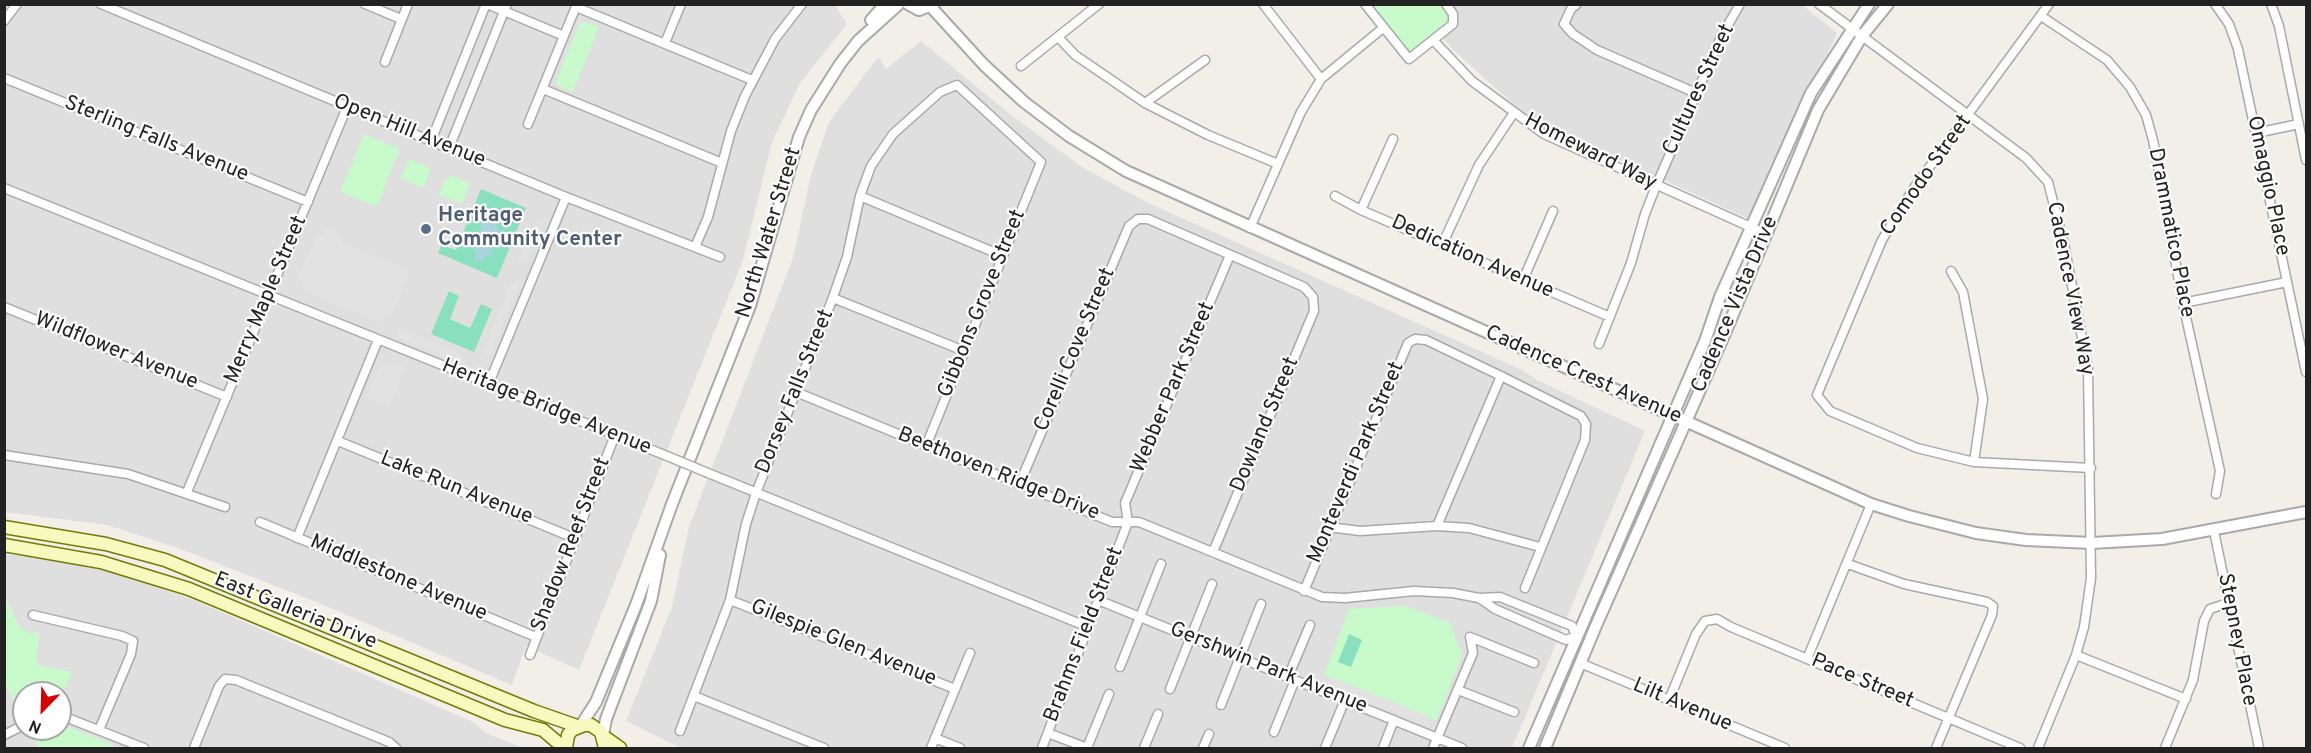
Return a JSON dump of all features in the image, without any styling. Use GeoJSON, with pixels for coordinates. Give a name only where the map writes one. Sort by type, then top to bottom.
{"type":"FeatureCollection","features":[{"type":"Feature","properties":{"kind":"main road","name":"East Galleria Drive"},"geometry":{"type":"LineString","coordinates":[[4,527],[76,537],[165,560],[534,711],[579,726],[591,725],[604,740]]}},
{"type":"Feature","properties":{"kind":"main road","name":"East Galleria Drive"},"geometry":{"type":"LineString","coordinates":[[4,545],[101,562],[189,589],[494,715],[543,730],[565,748]]}},
{"type":"Feature","properties":{"kind":"main road"},"geometry":{"type":"LineString","coordinates":[[565,748],[568,735],[579,726]]}},
{"type":"Feature","properties":{"kind":"main road"},"geometry":{"type":"LineString","coordinates":[[604,740],[620,748]]}},
{"type":"Feature","properties":{"kind":"street"},"geometry":{"type":"LineString","coordinates":[[4,21],[17,4]]}},
{"type":"Feature","properties":{"kind":"street","name":"Open Hill Avenue"},"geometry":{"type":"LineString","coordinates":[[101,4],[347,107],[720,257]]}},
{"type":"Feature","properties":{"kind":"street"},"geometry":{"type":"LineString","coordinates":[[365,4],[401,19]]}},
{"type":"Feature","properties":{"kind":"street"},"geometry":{"type":"LineString","coordinates":[[385,62],[408,4]]}},
{"type":"Feature","properties":{"kind":"street"},"geometry":{"type":"LineString","coordinates":[[431,141],[486,4],[506,8],[564,36]]}},
{"type":"Feature","properties":{"kind":"street"},"geometry":{"type":"LineString","coordinates":[[664,43],[681,4]]}},
{"type":"Feature","properties":{"kind":"street"},"geometry":{"type":"LineString","coordinates":[[695,247],[711,207],[735,121],[752,80],[776,39],[802,4]]}},
{"type":"Feature","properties":{"kind":"street"},"geometry":{"type":"LineString","coordinates":[[858,41],[885,4]]}},
{"type":"Feature","properties":{"kind":"street","name":"North Water Street"},"geometry":{"type":"LineString","coordinates":[[579,726],[596,702],[636,605],[666,520],[750,306],[799,137],[824,87],[858,41],[899,4]]}},
{"type":"Feature","properties":{"kind":"street"},"geometry":{"type":"LineString","coordinates":[[908,4],[919,10],[933,6]]}},
{"type":"Feature","properties":{"kind":"street"},"geometry":{"type":"LineString","coordinates":[[1022,66],[1099,4]]}},
{"type":"Feature","properties":{"kind":"street"},"geometry":{"type":"LineString","coordinates":[[1263,4],[1321,79]]}},
{"type":"Feature","properties":{"kind":"street"},"geometry":{"type":"LineString","coordinates":[[1365,4],[1409,59],[1453,24],[1453,14],[1446,4]]}},
{"type":"Feature","properties":{"kind":"street"},"geometry":{"type":"LineString","coordinates":[[1577,4],[1571,9],[1564,24],[1573,34],[1597,50],[1696,93]]}},
{"type":"Feature","properties":{"kind":"street","name":"Cultures Street"},"geometry":{"type":"LineString","coordinates":[[1599,344],[1636,250],[1645,214],[1656,186],[1721,37],[1740,4]]}},
{"type":"Feature","properties":{"kind":"street","name":"Cadence View Way"},"geometry":{"type":"LineString","coordinates":[[1819,4],[2026,158],[2048,182],[2064,244],[2085,349],[2092,543],[2091,589],[2084,627],[2076,655],[2038,748]]}},
{"type":"Feature","properties":{"kind":"street","name":"Cadence Vista Drive"},"geometry":{"type":"LineString","coordinates":[[1529,748],[1811,93],[1869,4]]}},
{"type":"Feature","properties":{"kind":"street","name":"Cadence Vista Drive"},"geometry":{"type":"LineString","coordinates":[[1545,748],[1818,110],[1862,36],[1888,4]]}},
{"type":"Feature","properties":{"kind":"street","name":"Comodo Street"},"geometry":{"type":"LineString","coordinates":[[1974,462],[1917,448],[1895,439],[1830,411],[1817,395],[1882,240],[1914,188],[2049,4]]}},
{"type":"Feature","properties":{"kind":"street","name":"Omaggio Place"},"geometry":{"type":"LineString","coordinates":[[2215,4],[2229,24],[2238,49],[2307,372]]}},
{"type":"Feature","properties":{"kind":"street"},"geometry":{"type":"LineString","coordinates":[[2271,4],[2279,26],[2307,160]]}},
{"type":"Feature","properties":{"kind":"street"},"geometry":{"type":"LineString","coordinates":[[528,124],[577,6],[752,80]]}},
{"type":"Feature","properties":{"kind":"street","name":"Cadence Crest Avenue"},"geometry":{"type":"LineString","coordinates":[[933,6],[1009,89],[1069,136],[1135,176],[1871,504],[1908,516],[1977,533],[2026,540],[2092,543],[2145,541],[2214,531],[2307,513]]}},
{"type":"Feature","properties":{"kind":"street"},"geometry":{"type":"LineString","coordinates":[[449,148],[506,8]]}},
{"type":"Feature","properties":{"kind":"street","name":"Drammatico Place"},"geometry":{"type":"LineString","coordinates":[[2041,16],[2108,60],[2130,87],[2146,115],[2153,140],[2183,303],[2220,471],[2216,494]]}},
{"type":"Feature","properties":{"kind":"street"},"geometry":{"type":"LineString","coordinates":[[1250,228],[1301,112],[1321,79],[1383,28]]}},
{"type":"Feature","properties":{"kind":"street"},"geometry":{"type":"LineString","coordinates":[[1058,37],[1075,55],[1145,103],[1208,135],[1278,164]]}},
{"type":"Feature","properties":{"kind":"street","name":"Homeward Way"},"geometry":{"type":"LineString","coordinates":[[1434,40],[1472,81],[1513,114],[1544,134],[1766,234]]}},
{"type":"Feature","properties":{"kind":"street"},"geometry":{"type":"LineString","coordinates":[[1145,103],[1205,60]]}},
{"type":"Feature","properties":{"kind":"street","name":"Sterling Falls Avenue"},"geometry":{"type":"LineString","coordinates":[[4,78],[308,202]]}},
{"type":"Feature","properties":{"kind":"street","name":"Gibbons Grove Street"},"geometry":{"type":"LineString","coordinates":[[926,446],[1041,162],[957,85]]}},
{"type":"Feature","properties":{"kind":"street","name":"Dorsey Falls Street"},"geometry":{"type":"LineString","coordinates":[[680,731],[730,600],[741,545],[756,493],[847,257],[860,196],[871,166],[893,134],[940,92],[957,85]]}},
{"type":"Feature","properties":{"kind":"street"},"geometry":{"type":"LineString","coordinates":[[543,89],[722,163]]}},
{"type":"Feature","properties":{"kind":"street","name":"Merry Maple Street"},"geometry":{"type":"LineString","coordinates":[[187,492],[347,107]]}},
{"type":"Feature","properties":{"kind":"street"},"geometry":{"type":"LineString","coordinates":[[1442,245],[1479,165],[1513,114]]}},
{"type":"Feature","properties":{"kind":"street"},"geometry":{"type":"LineString","coordinates":[[2256,133],[2299,124]]}},
{"type":"Feature","properties":{"kind":"street"},"geometry":{"type":"LineString","coordinates":[[1360,210],[1393,139]]}},
{"type":"Feature","properties":{"kind":"street","name":"Heritage Bridge Avenue"},"geometry":{"type":"LineString","coordinates":[[4,188],[1088,627]]}},
{"type":"Feature","properties":{"kind":"street"},"geometry":{"type":"LineString","coordinates":[[489,383],[566,196]]}},
{"type":"Feature","properties":{"kind":"street"},"geometry":{"type":"LineString","coordinates":[[860,196],[1003,256]]}},
{"type":"Feature","properties":{"kind":"street","name":"Dedication Avenue"},"geometry":{"type":"LineString","coordinates":[[1335,196],[1360,210],[1610,317]]}},
{"type":"Feature","properties":{"kind":"street"},"geometry":{"type":"LineString","coordinates":[[1523,280],[1553,211]]}},
{"type":"Feature","properties":{"kind":"street","name":"Corelli Cove Street"},"geometry":{"type":"LineString","coordinates":[[1020,486],[1129,226],[1138,219],[1148,219],[1230,255]]}},
{"type":"Feature","properties":{"kind":"street","name":"Dowland Street"},"geometry":{"type":"LineString","coordinates":[[1213,552],[1314,311],[1313,297],[1304,287],[1230,255]]}},
{"type":"Feature","properties":{"kind":"street","name":"Webber Park Street"},"geometry":{"type":"LineString","coordinates":[[1128,522],[1125,503],[1230,255]]}},
{"type":"Feature","properties":{"kind":"street"},"geometry":{"type":"LineString","coordinates":[[1951,272],[1964,292],[1983,399],[1974,462],[2091,468]]}},
{"type":"Feature","properties":{"kind":"street"},"geometry":{"type":"LineString","coordinates":[[2183,303],[2287,282]]}},
{"type":"Feature","properties":{"kind":"street"},"geometry":{"type":"LineString","coordinates":[[833,298],[964,351]]}},
{"type":"Feature","properties":{"kind":"street","name":"Wildflower Avenue"},"geometry":{"type":"LineString","coordinates":[[4,307],[227,397]]}},
{"type":"Feature","properties":{"kind":"street","name":"Monteverdi Park Street"},"geometry":{"type":"LineString","coordinates":[[1304,591],[1408,343],[1415,339],[1426,340],[1501,376]]}},
{"type":"Feature","properties":{"kind":"street"},"geometry":{"type":"LineString","coordinates":[[297,538],[378,340]]}},
{"type":"Feature","properties":{"kind":"street"},"geometry":{"type":"LineString","coordinates":[[1437,526],[1501,376],[1581,416],[1586,424],[1585,440],[1539,548],[1525,588]]}},
{"type":"Feature","properties":{"kind":"street","name":"Beethoven Ridge Drive"},"geometry":{"type":"LineString","coordinates":[[796,392],[1112,522],[1139,522],[1322,597],[1345,598],[1414,591],[1453,593],[1479,598],[1500,597],[1572,626],[1576,636],[1566,640],[1495,609],[1479,598]]}},
{"type":"Feature","properties":{"kind":"street","name":"Shadow Reef Street"},"geometry":{"type":"LineString","coordinates":[[530,655],[615,435]]}},
{"type":"Feature","properties":{"kind":"street","name":"Lake Run Avenue"},"geometry":{"type":"LineString","coordinates":[[338,441],[574,538]]}},
{"type":"Feature","properties":{"kind":"street"},"geometry":{"type":"LineString","coordinates":[[4,455],[128,474],[187,492],[225,507]]}},
{"type":"Feature","properties":{"kind":"street"},"geometry":{"type":"LineString","coordinates":[[1807,659],[1871,504]]}},
{"type":"Feature","properties":{"kind":"street"},"geometry":{"type":"LineString","coordinates":[[1628,517],[1639,529]]}},
{"type":"Feature","properties":{"kind":"street","name":"North Water Street"},"geometry":{"type":"LineString","coordinates":[[604,740],[606,719],[651,601],[666,520]]}},
{"type":"Feature","properties":{"kind":"street","name":"Middlestone Avenue"},"geometry":{"type":"LineString","coordinates":[[260,522],[536,637]]}},
{"type":"Feature","properties":{"kind":"street","name":"Brahms Field Street"},"geometry":{"type":"LineString","coordinates":[[1042,748],[1128,522]]}},
{"type":"Feature","properties":{"kind":"street"},"geometry":{"type":"LineString","coordinates":[[1329,527],[1360,531],[1437,526],[1469,528],[1539,548]]}},
{"type":"Feature","properties":{"kind":"street","name":"Stepney Place"},"geometry":{"type":"LineString","coordinates":[[2214,531],[2259,748]]}},
{"type":"Feature","properties":{"kind":"street"},"geometry":{"type":"LineString","coordinates":[[1120,668],[1161,564]]}},
{"type":"Feature","properties":{"kind":"street"},"geometry":{"type":"LineString","coordinates":[[1848,564],[1904,584],[1987,602],[1993,606],[1992,615],[1936,748]]}},
{"type":"Feature","properties":{"kind":"street"},"geometry":{"type":"LineString","coordinates":[[1170,689],[1212,584]]}},
{"type":"Feature","properties":{"kind":"street","name":"Gilespie Glen Avenue"},"geometry":{"type":"LineString","coordinates":[[730,600],[955,689]]}},
{"type":"Feature","properties":{"kind":"street","name":"Gershwin Park Avenue"},"geometry":{"type":"LineString","coordinates":[[1098,600],[1462,748]]}},
{"type":"Feature","properties":{"kind":"street"},"geometry":{"type":"LineString","coordinates":[[2165,748],[2186,699],[2200,650],[2204,621],[2210,609],[2228,603]]}},
{"type":"Feature","properties":{"kind":"street"},"geometry":{"type":"LineString","coordinates":[[1221,705],[1261,604]]}},
{"type":"Feature","properties":{"kind":"street"},"geometry":{"type":"LineString","coordinates":[[33,615],[122,636],[133,641],[131,654],[99,730]]}},
{"type":"Feature","properties":{"kind":"street","name":"Pace Street"},"geometry":{"type":"LineString","coordinates":[[1669,700],[1696,634],[1705,621],[1717,619],[1731,627],[2020,748]]}},
{"type":"Feature","properties":{"kind":"street"},"geometry":{"type":"LineString","coordinates":[[1274,732],[1310,625]]}},
{"type":"Feature","properties":{"kind":"street"},"geometry":{"type":"LineString","coordinates":[[1570,686],[1578,652],[1576,636],[1595,628]]}},
{"type":"Feature","properties":{"kind":"street"},"geometry":{"type":"LineString","coordinates":[[1432,748],[1473,653],[1470,637],[1534,663]]}},
{"type":"Feature","properties":{"kind":"street"},"geometry":{"type":"LineString","coordinates":[[931,748],[970,653]]}},
{"type":"Feature","properties":{"kind":"street"},"geometry":{"type":"LineString","coordinates":[[2076,655],[2186,699]]}},
{"type":"Feature","properties":{"kind":"street","name":"Lilt Avenue"},"geometry":{"type":"LineString","coordinates":[[1580,663],[1785,748]]}},
{"type":"Feature","properties":{"kind":"street"},"geometry":{"type":"LineString","coordinates":[[194,748],[219,686],[225,679],[236,680],[389,742],[396,748]]}},
{"type":"Feature","properties":{"kind":"street"},"geometry":{"type":"LineString","coordinates":[[1458,690],[1514,712]]}},
{"type":"Feature","properties":{"kind":"street"},"geometry":{"type":"LineString","coordinates":[[1048,733],[1087,748],[1109,694]]}},
{"type":"Feature","properties":{"kind":"street"},"geometry":{"type":"LineString","coordinates":[[694,696],[824,748]]}},
{"type":"Feature","properties":{"kind":"street"},"geometry":{"type":"LineString","coordinates":[[1325,748],[1345,700]]}},
{"type":"Feature","properties":{"kind":"street"},"geometry":{"type":"LineString","coordinates":[[1144,748],[1158,714]]}},
{"type":"Feature","properties":{"kind":"street"},"geometry":{"type":"LineString","coordinates":[[72,719],[144,748]]}},
{"type":"Feature","properties":{"kind":"street"},"geometry":{"type":"LineString","coordinates":[[1383,748],[1394,720]]}},
{"type":"Feature","properties":{"kind":"street"},"geometry":{"type":"LineString","coordinates":[[1203,748],[1209,734]]}},
{"type":"Feature","properties":{"kind":"street"},"geometry":{"type":"LineString","coordinates":[[935,738],[960,748]]}},
{"type":"Feature","properties":{"kind":"shaded area"},"geometry":{"type":"Polygon","coordinates":[[[834,4],[847,24],[800,83],[772,142],[743,260],[579,670],[526,646],[512,685],[314,601],[178,548],[107,525],[5,512],[5,5],[834,4]]]}},
{"type":"Feature","properties":{"kind":"shaded area"},"geometry":{"type":"Polygon","coordinates":[[[1417,5],[1802,5],[1837,33],[1751,220],[1530,119],[1452,49],[1417,5]]]}},
{"type":"Feature","properties":{"kind":"shaded area"},"geometry":{"type":"Polygon","coordinates":[[[921,41],[1011,115],[1082,167],[1146,202],[1522,370],[1537,380],[1645,431],[1512,748],[681,748],[626,721],[672,607],[689,527],[793,258],[811,175],[829,122],[878,57],[886,69],[921,41]]]}},
{"type":"Feature","properties":{"kind":"shaded area"},"geometry":{"type":"Polygon","coordinates":[[[546,218],[528,261],[517,266],[535,222],[546,218]]]}},
{"type":"Feature","properties":{"kind":"shaded area"},"geometry":{"type":"Polygon","coordinates":[[[326,228],[342,235],[341,243],[410,271],[391,317],[384,316],[381,322],[302,290],[304,282],[297,279],[317,233],[323,235],[326,228]]]}},
{"type":"Feature","properties":{"kind":"shaded area"},"geometry":{"type":"Polygon","coordinates":[[[521,279],[490,355],[479,359],[510,285],[521,279]]]}},
{"type":"Feature","properties":{"kind":"shaded area"},"geometry":{"type":"Polygon","coordinates":[[[395,327],[461,354],[465,365],[399,338],[395,327]]]}},
{"type":"Feature","properties":{"kind":"shaded area"},"geometry":{"type":"Polygon","coordinates":[[[381,362],[394,367],[397,362],[406,366],[390,405],[367,396],[381,362]]]}},
{"type":"Feature","properties":{"kind":"shaded area"},"geometry":{"type":"Polygon","coordinates":[[[4,554],[49,559],[116,573],[194,600],[473,722],[486,733],[523,748],[113,748],[114,745],[72,729],[72,681],[67,681],[71,672],[38,665],[36,658],[39,633],[32,634],[20,628],[5,597],[4,554]]]}},
{"type":"Feature","properties":{"kind":"shaded area"},"geometry":{"type":"Polygon","coordinates":[[[1331,677],[1430,717],[1426,725],[1327,685],[1331,677]]]}},
{"type":"Feature","properties":{"kind":"shaded area"},"geometry":{"type":"Polygon","coordinates":[[[4,682],[12,697],[12,741],[35,741],[39,748],[5,748],[4,682]]]}},
{"type":"Feature","properties":{"kind":"green space"},"geometry":{"type":"Polygon","coordinates":[[[1368,5],[1439,5],[1450,18],[1448,24],[1414,52],[1408,52],[1368,5]]]}},
{"type":"Feature","properties":{"kind":"green space"},"geometry":{"type":"Polygon","coordinates":[[[585,22],[599,27],[573,92],[558,86],[556,81],[580,23],[585,22]]]}},
{"type":"Feature","properties":{"kind":"green space"},"geometry":{"type":"Polygon","coordinates":[[[366,135],[398,148],[399,151],[389,176],[386,176],[388,179],[378,204],[374,206],[343,193],[341,189],[351,165],[355,164],[353,161],[363,136],[366,135]]]}},
{"type":"Feature","properties":{"kind":"green space"},"geometry":{"type":"Polygon","coordinates":[[[409,159],[430,168],[424,188],[401,179],[409,159]]]}},
{"type":"Feature","properties":{"kind":"green space"},"geometry":{"type":"Polygon","coordinates":[[[450,175],[470,183],[462,204],[439,195],[445,179],[448,180],[450,175]]]}},
{"type":"Feature","properties":{"kind":"green space"},"geometry":{"type":"Polygon","coordinates":[[[481,189],[526,208],[497,278],[438,253],[441,245],[456,250],[481,189]],[[484,222],[473,249],[489,256],[498,237],[484,222]]]}},
{"type":"Feature","properties":{"kind":"green space"},"geometry":{"type":"Polygon","coordinates":[[[449,291],[459,296],[450,319],[470,328],[481,304],[492,309],[474,352],[431,334],[449,291]]]}},
{"type":"Feature","properties":{"kind":"green space"},"geometry":{"type":"Polygon","coordinates":[[[4,597],[20,628],[32,634],[39,632],[36,658],[38,665],[72,672],[68,681],[12,681],[12,696],[5,682],[4,597]]]}},
{"type":"Feature","properties":{"kind":"green space"},"geometry":{"type":"Polygon","coordinates":[[[1406,606],[1450,623],[1462,655],[1436,721],[1324,675],[1349,609],[1406,606]]]}},
{"type":"Feature","properties":{"kind":"green space"},"geometry":{"type":"Polygon","coordinates":[[[1349,634],[1362,640],[1351,667],[1338,662],[1349,634]]]}},
{"type":"Feature","properties":{"kind":"green space"},"geometry":{"type":"Polygon","coordinates":[[[72,729],[114,745],[113,748],[39,748],[35,741],[72,741],[72,729]]]}},
{"type":"Feature","properties":{"kind":"water"},"geometry":{"type":"Polygon","coordinates":[[[492,216],[499,219],[496,227],[500,229],[490,256],[485,254],[482,262],[474,259],[477,251],[473,249],[484,222],[488,224],[492,216]]]}},
{"type":"Feature","properties":{"kind":"place","name":"Heritage Community Center"},"geometry":{"type":"Point","coordinates":[426,229]}}]}
